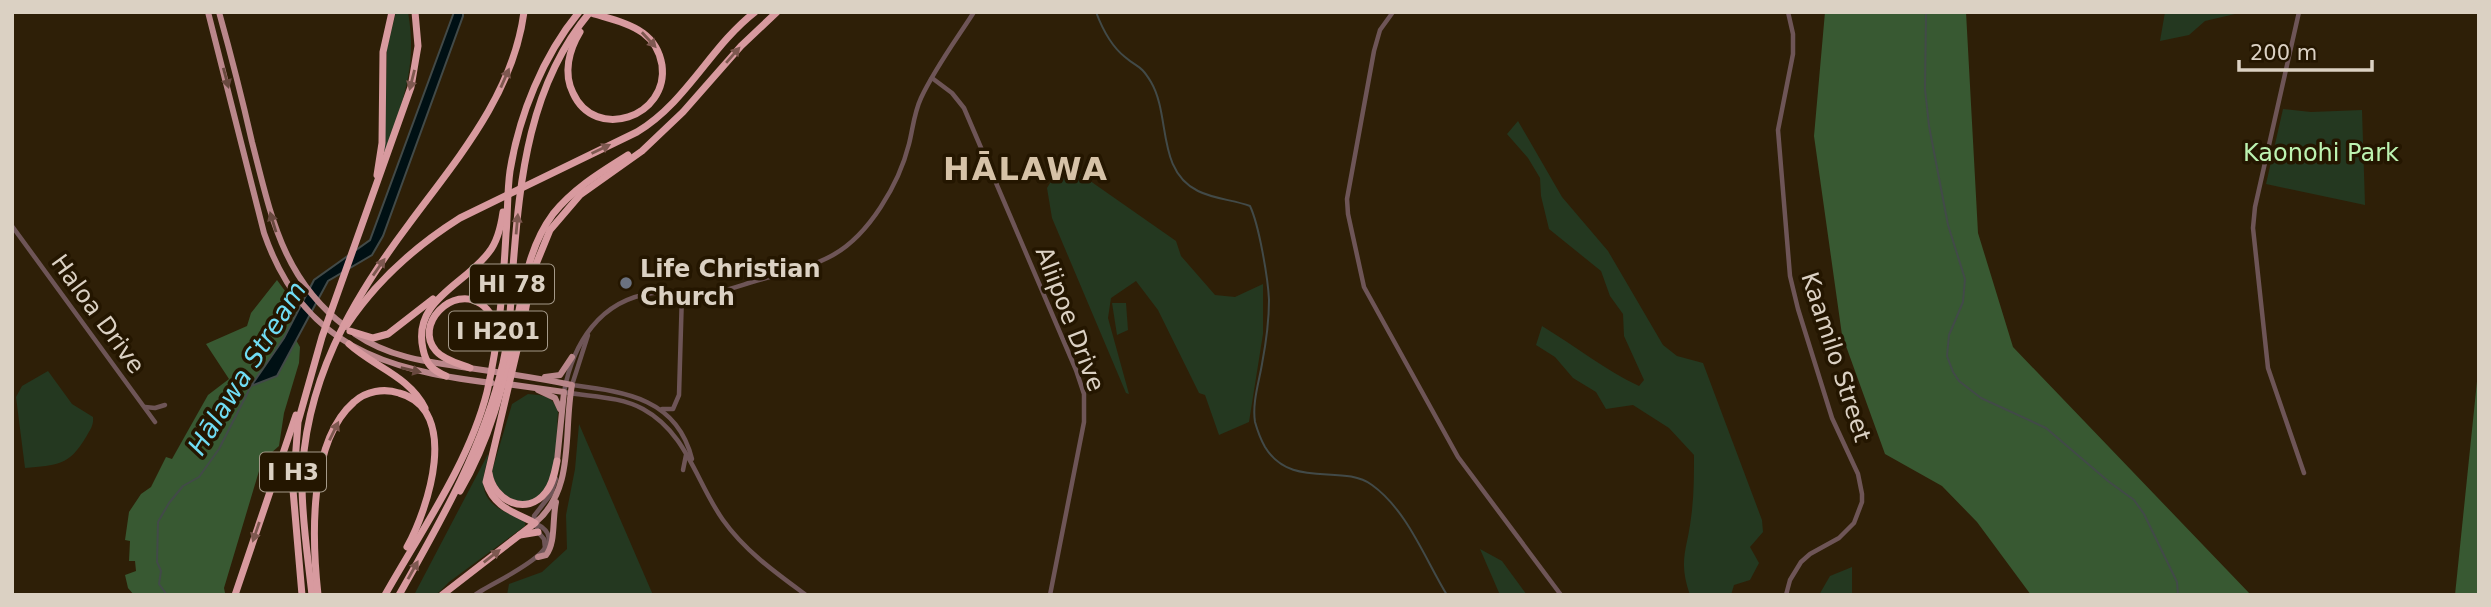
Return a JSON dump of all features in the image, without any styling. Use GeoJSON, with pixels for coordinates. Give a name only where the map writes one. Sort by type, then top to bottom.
{"type":"FeatureCollection","features":[{"type":"Feature","properties":{"kind":"highway"},"geometry":{"type":"LineString","coordinates":[[364,219],[380,158],[383,52],[392,12]]}},
{"type":"Feature","properties":{"kind":"highway"},"geometry":{"type":"LineString","coordinates":[[364,219],[382,174],[414,73],[418,46],[415,12]]}},
{"type":"Feature","properties":{"kind":"highway"},"geometry":{"type":"LineString","coordinates":[[310,417],[319,381],[350,311],[408,225],[475,134],[497,96],[514,58],[524,12]]}},
{"type":"Feature","properties":{"kind":"highway"},"geometry":{"type":"LineString","coordinates":[[310,417],[336,346],[347,325],[370,293],[419,245],[460,218],[637,132],[660,116],[684,93],[722,43],[755,12]]}},
{"type":"Feature","properties":{"kind":"highway"},"geometry":{"type":"LineString","coordinates":[[442,595],[536,523],[503,508],[494,500],[486,482],[532,274],[545,240],[573,201],[642,151],[746,40],[777,12]]}},
{"type":"Feature","properties":{"kind":"highway","name":"I H201"},"geometry":{"type":"LineString","coordinates":[[384,595],[448,483],[478,421],[495,355],[500,318],[511,170],[526,112],[548,58],[575,15]]}},
{"type":"Feature","properties":{"kind":"highway"},"geometry":{"type":"LineString","coordinates":[[589,16],[638,30],[653,43],[659,54],[663,68],[659,89],[651,103],[633,116],[620,120],[598,117],[580,105],[572,91],[568,75],[570,58],[576,38],[589,16]]}},
{"type":"Feature","properties":{"kind":"highway","name":"HI 78"},"geometry":{"type":"LineString","coordinates":[[427,545],[475,452],[492,407],[509,330],[521,180],[527,145],[548,82],[567,45],[589,16]]}},
{"type":"Feature","properties":{"kind":"highway"},"geometry":{"type":"LineString","coordinates":[[399,595],[469,474],[488,435],[508,364],[524,276],[540,235],[553,215],[579,188],[671,123]]}},
{"type":"Feature","properties":{"kind":"highway"},"geometry":{"type":"LineString","coordinates":[[446,376],[435,371],[422,348],[421,326],[434,303],[487,256],[494,244],[501,223],[511,170]]}},
{"type":"Feature","properties":{"kind":"highway","name":"I H3"},"geometry":{"type":"LineString","coordinates":[[302,595],[293,507],[293,472],[300,415],[317,351],[364,219]]}},
{"type":"Feature","properties":{"kind":"highway"},"geometry":{"type":"LineString","coordinates":[[350,331],[373,338],[388,334],[457,283]]}},
{"type":"Feature","properties":{"kind":"highway"},"geometry":{"type":"LineString","coordinates":[[448,483],[475,421],[495,336],[495,326],[487,309],[467,298],[456,299],[439,309],[430,328],[430,340],[437,352],[474,369]]}},
{"type":"Feature","properties":{"kind":"highway"},"geometry":{"type":"LineString","coordinates":[[349,344],[360,354],[399,377],[421,400],[430,417],[435,438],[435,456],[424,511],[384,595]]}},
{"type":"Feature","properties":{"kind":"highway"},"geometry":{"type":"LineString","coordinates":[[235,595],[317,351]]}},
{"type":"Feature","properties":{"kind":"highway"},"geometry":{"type":"LineString","coordinates":[[318,595],[315,554],[317,498],[329,441],[340,419],[363,395],[383,390],[405,394],[430,417]]}},
{"type":"Feature","properties":{"kind":"highway","name":"I H3"},"geometry":{"type":"LineString","coordinates":[[310,417],[302,483],[312,595]]}},
{"type":"Feature","properties":{"kind":"highway"},"geometry":{"type":"LineString","coordinates":[[491,455],[489,475],[493,488],[504,499],[517,504],[534,502],[546,492],[558,461]]}},
{"type":"Feature","properties":{"kind":"highway"},"geometry":{"type":"LineString","coordinates":[[519,536],[538,532]]}},
{"type":"Feature","properties":{"kind":"highway"},"geometry":{"type":"LineString","coordinates":[[448,595],[465,577]]}},
{"type":"Feature","properties":{"kind":"main road"},"geometry":{"type":"LineString","coordinates":[[208,12],[264,233],[289,288],[314,317],[349,344],[398,366],[477,381],[567,392]]}},
{"type":"Feature","properties":{"kind":"main road"},"geometry":{"type":"LineString","coordinates":[[219,12],[271,219],[288,261],[302,283],[322,307],[350,331],[379,349],[431,364],[569,384],[561,414],[558,461]]}},
{"type":"Feature","properties":{"kind":"main road"},"geometry":{"type":"LineString","coordinates":[[534,377],[560,375],[572,357]]}},
{"type":"Feature","properties":{"kind":"main road"},"geometry":{"type":"LineString","coordinates":[[529,387],[551,395],[559,405],[561,414]]}},
{"type":"Feature","properties":{"kind":"main road"},"geometry":{"type":"LineString","coordinates":[[538,558],[546,555],[552,544],[552,519],[564,473],[567,392]]}},
{"type":"Feature","properties":{"kind":"main road"},"geometry":{"type":"LineString","coordinates":[[536,523],[557,496]]}},
{"type":"Feature","properties":{"kind":"street"},"geometry":{"type":"LineString","coordinates":[[569,384],[572,357],[589,331],[602,317],[627,300],[656,293],[719,292],[809,266],[834,255],[851,243],[866,227],[892,185],[906,152],[915,111],[932,78],[974,12]]}},
{"type":"Feature","properties":{"kind":"street"},"geometry":{"type":"LineString","coordinates":[[1393,12],[1380,30],[1374,51],[1348,183],[1348,214],[1364,287],[1458,457],[1561,595]]}},
{"type":"Feature","properties":{"kind":"street","name":"Kaamilo Street"},"geometry":{"type":"LineString","coordinates":[[1786,595],[1790,580],[1801,562],[1839,538],[1854,523],[1862,502],[1857,474],[1832,418],[1790,276],[1778,130],[1793,54],[1793,34],[1788,12]]}},
{"type":"Feature","properties":{"kind":"street"},"geometry":{"type":"LineString","coordinates":[[2299,12],[2255,207],[2253,228],[2268,368],[2304,473]]}},
{"type":"Feature","properties":{"kind":"street","name":"Aliipoe Drive"},"geometry":{"type":"LineString","coordinates":[[932,78],[952,93],[964,108],[1084,394],[1084,422],[1050,595]]}},
{"type":"Feature","properties":{"kind":"street","name":"Haloa Drive"},"geometry":{"type":"LineString","coordinates":[[12,226],[155,422]]}},
{"type":"Feature","properties":{"kind":"street"},"geometry":{"type":"LineString","coordinates":[[569,384],[622,392],[656,407],[670,410],[678,402],[682,293]]}},
{"type":"Feature","properties":{"kind":"street"},"geometry":{"type":"LineString","coordinates":[[569,384],[589,331]]}},
{"type":"Feature","properties":{"kind":"street"},"geometry":{"type":"LineString","coordinates":[[567,392],[614,399],[642,408],[664,425],[684,448],[709,498],[740,541],[766,565],[806,595]]}},
{"type":"Feature","properties":{"kind":"street"},"geometry":{"type":"LineString","coordinates":[[144,407],[165,405]]}},
{"type":"Feature","properties":{"kind":"street"},"geometry":{"type":"LineString","coordinates":[[656,407],[680,430],[694,466]]}},
{"type":"Feature","properties":{"kind":"street"},"geometry":{"type":"LineString","coordinates":[[683,470],[686,456],[684,448]]}},
{"type":"Feature","properties":{"kind":"street"},"geometry":{"type":"LineString","coordinates":[[544,551],[544,540],[538,532],[535,512],[547,500],[554,485],[558,461]]}},
{"type":"Feature","properties":{"kind":"street"},"geometry":{"type":"LineString","coordinates":[[475,595],[538,558],[544,551],[549,544],[548,534],[543,526],[536,523]]}},
{"type":"Feature","properties":{"kind":"green space"},"geometry":{"type":"Polygon","coordinates":[[[396,12],[408,12],[411,32],[410,68],[384,154],[387,48],[396,12]]]}},
{"type":"Feature","properties":{"kind":"green space"},"geometry":{"type":"Polygon","coordinates":[[[1825,12],[1966,12],[1978,233],[2013,347],[2251,595],[2031,595],[1977,522],[1942,486],[1885,454],[1842,335],[1814,136],[1825,12]]]}},
{"type":"Feature","properties":{"kind":"green space"},"geometry":{"type":"Polygon","coordinates":[[[2165,12],[2235,14],[2205,21],[2189,35],[2160,41],[2165,12]]]}},
{"type":"Feature","properties":{"kind":"green space","name":"Kaonohi Park"},"geometry":{"type":"Polygon","coordinates":[[[2283,109],[2311,112],[2362,110],[2365,205],[2266,184],[2283,109]]]}},
{"type":"Feature","properties":{"kind":"green space"},"geometry":{"type":"Polygon","coordinates":[[[1518,121],[1562,197],[1608,251],[1663,345],[1677,356],[1703,363],[1762,520],[1763,532],[1750,547],[1759,563],[1750,580],[1734,585],[1731,595],[1690,595],[1686,583],[1684,556],[1693,502],[1694,455],[1669,428],[1633,405],[1606,409],[1596,392],[1573,378],[1555,357],[1536,345],[1542,326],[1626,380],[1639,386],[1644,380],[1624,336],[1623,314],[1610,296],[1601,271],[1549,229],[1541,196],[1540,178],[1528,158],[1507,134],[1518,121]]]}},
{"type":"Feature","properties":{"kind":"green space"},"geometry":{"type":"Polygon","coordinates":[[[1063,162],[1176,241],[1181,256],[1215,295],[1235,297],[1263,284],[1263,334],[1249,422],[1219,435],[1205,395],[1199,393],[1158,310],[1136,281],[1111,298],[1108,318],[1129,394],[1126,393],[1052,218],[1047,188],[1063,162]]]}},
{"type":"Feature","properties":{"kind":"green space"},"geometry":{"type":"Polygon","coordinates":[[[277,280],[299,310],[284,338],[251,385],[277,376],[296,340],[300,347],[299,363],[284,413],[279,446],[262,461],[224,588],[228,595],[134,595],[128,588],[125,575],[136,571],[135,561],[129,561],[130,541],[125,540],[129,512],[141,494],[151,487],[166,457],[172,459],[208,395],[229,379],[206,344],[247,326],[251,313],[277,280]]]}},
{"type":"Feature","properties":{"kind":"green space"},"geometry":{"type":"Polygon","coordinates":[[[1112,303],[1126,303],[1128,330],[1117,335],[1112,303]]]}},
{"type":"Feature","properties":{"kind":"green space"},"geometry":{"type":"Polygon","coordinates":[[[2479,362],[2479,595],[2455,595],[2479,362]]]}},
{"type":"Feature","properties":{"kind":"green space"},"geometry":{"type":"Polygon","coordinates":[[[48,371],[72,404],[93,417],[93,423],[80,447],[68,459],[54,465],[25,468],[16,397],[22,386],[48,371]]]}},
{"type":"Feature","properties":{"kind":"green space"},"geometry":{"type":"Polygon","coordinates":[[[528,394],[547,397],[558,412],[556,451],[550,479],[539,495],[532,500],[523,501],[514,500],[499,489],[492,471],[512,404],[528,394]]]}},
{"type":"Feature","properties":{"kind":"green space"},"geometry":{"type":"Polygon","coordinates":[[[579,424],[653,595],[507,595],[509,584],[542,572],[567,549],[566,515],[575,469],[579,424]]]}},
{"type":"Feature","properties":{"kind":"green space"},"geometry":{"type":"Polygon","coordinates":[[[488,454],[483,485],[485,493],[501,510],[525,520],[525,526],[449,582],[436,595],[414,595],[488,454]]]}},
{"type":"Feature","properties":{"kind":"green space"},"geometry":{"type":"Polygon","coordinates":[[[1480,549],[1502,561],[1527,595],[1500,595],[1480,549]]]}},
{"type":"Feature","properties":{"kind":"green space"},"geometry":{"type":"Polygon","coordinates":[[[1852,567],[1852,595],[1819,595],[1830,576],[1852,567]]]}},
{"type":"Feature","properties":{"kind":"shaded area"},"geometry":{"type":"Polygon","coordinates":[[[454,12],[463,12],[463,16],[383,236],[372,255],[328,281],[277,376],[251,386],[284,338],[314,280],[370,240],[454,12]]]}},
{"type":"Feature","properties":{"kind":"waterway"},"geometry":{"type":"LineString","coordinates":[[1096,12],[1115,48],[1142,69],[1151,82],[1161,110],[1170,156],[1185,182],[1204,194],[1250,206],[1257,226],[1269,300],[1266,340],[1254,407],[1255,422],[1265,447],[1276,460],[1288,468],[1346,476],[1372,485],[1405,521],[1447,595]]}},
{"type":"Feature","properties":{"kind":"waterway"},"geometry":{"type":"LineString","coordinates":[[1926,12],[1925,89],[1929,126],[1948,225],[1965,279],[1963,302],[1949,335],[1947,356],[1953,372],[1959,381],[1981,398],[2046,428],[2134,500],[2144,514],[2177,582],[2178,595]]}},
{"type":"Feature","properties":{"kind":"waterway","name":"Hālawa Stream"},"geometry":{"type":"LineString","coordinates":[[167,595],[159,584],[161,571],[157,562],[158,522],[183,486],[199,477],[219,449],[251,386]]}},
{"type":"Feature","properties":{"kind":"place","name":"Life Christian Church"},"geometry":{"type":"Point","coordinates":[626,283]}},
{"type":"Feature","properties":{"kind":"district","name":"HĀLAWA"},"geometry":{"type":"Point","coordinates":[1026,169]}}]}
